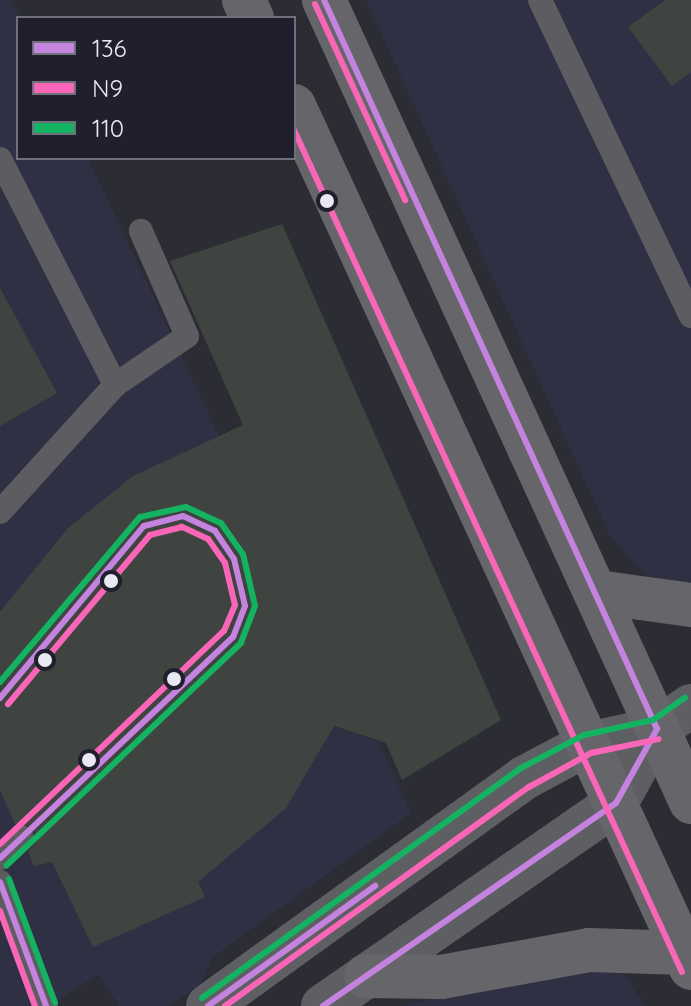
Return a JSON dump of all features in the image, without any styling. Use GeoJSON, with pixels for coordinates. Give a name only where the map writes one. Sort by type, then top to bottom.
{"type":"FeatureCollection","features":[{"type":"Feature","properties":{"kind":"main road"},"geometry":{"type":"LineString","coordinates":[[324,0],[597,592],[674,717],[691,802]]}},
{"type":"Feature","properties":{"kind":"main road"},"geometry":{"type":"LineString","coordinates":[[296,110],[688,961]]}},
{"type":"Feature","properties":{"kind":"main road"},"geometry":{"type":"LineString","coordinates":[[597,592],[691,605]]}},
{"type":"Feature","properties":{"kind":"main road"},"geometry":{"type":"LineString","coordinates":[[366,976],[441,977],[589,950],[688,961]]}},
{"type":"Feature","properties":{"kind":"street"},"geometry":{"type":"LineString","coordinates":[[208,1006],[524,778],[588,744],[674,717]]}},
{"type":"Feature","properties":{"kind":"street"},"geometry":{"type":"LineString","coordinates":[[323,1006],[616,803],[674,717]]}},
{"type":"Feature","properties":{"kind":"lane"},"geometry":{"type":"LineString","coordinates":[[540,0],[691,316]]}},
{"type":"Feature","properties":{"kind":"lane"},"geometry":{"type":"LineString","coordinates":[[0,159],[115,385]]}},
{"type":"Feature","properties":{"kind":"lane"},"geometry":{"type":"LineString","coordinates":[[0,512],[115,385],[187,336],[141,231]]}},
{"type":"Feature","properties":{"kind":"lane"},"geometry":{"type":"LineString","coordinates":[[0,858],[22,837]]}},
{"type":"Feature","properties":{"kind":"lane"},"geometry":{"type":"LineString","coordinates":[[0,882],[46,1006]]}},
{"type":"Feature","properties":{"kind":"shaded area"},"geometry":{"type":"Polygon","coordinates":[[[0,0],[11,0],[19,16],[16,16],[16,160],[89,160],[343,700],[334,727],[378,741],[411,813],[213,957],[201,984],[169,1006],[119,1006],[99,974],[49,1006],[0,1006],[0,0]]]}},
{"type":"Feature","properties":{"kind":"shaded area"},"geometry":{"type":"Polygon","coordinates":[[[366,0],[691,0],[691,584],[647,577],[610,536],[366,0]]]}},
{"type":"Feature","properties":{"kind":"shaded area"},"geometry":{"type":"Polygon","coordinates":[[[619,967],[645,1006],[404,1006],[449,994],[619,967]]]}},
{"type":"Feature","properties":{"kind":"building"},"geometry":{"type":"Polygon","coordinates":[[[665,0],[691,0],[691,72],[672,86],[628,27],[665,0]]]}},
{"type":"Feature","properties":{"kind":"building"},"geometry":{"type":"Polygon","coordinates":[[[282,224],[501,720],[402,780],[386,743],[334,726],[286,808],[198,882],[205,897],[93,947],[52,862],[34,866],[28,852],[37,840],[33,827],[15,824],[0,790],[0,612],[68,528],[133,476],[243,425],[170,261],[282,224]]]}},
{"type":"Feature","properties":{"kind":"building"},"geometry":{"type":"Polygon","coordinates":[[[0,288],[57,393],[0,426],[0,288]]]}},
{"type":"Feature","properties":{"kind":"transit line","name":"136"},"geometry":{"type":"LineString","coordinates":[[323,1006],[616,803],[657,729],[324,0]]}},
{"type":"Feature","properties":{"kind":"transit line","name":"N9"},"geometry":{"type":"LineString","coordinates":[[315,4],[405,200]]}},
{"type":"Feature","properties":{"kind":"transit line","name":"N9"},"geometry":{"type":"LineString","coordinates":[[296,134],[682,972]]}},
{"type":"Feature","properties":{"kind":"transit line","name":"110"},"geometry":{"type":"LineString","coordinates":[[0,682],[140,517],[186,507],[221,523],[243,554],[255,606],[241,643],[7,865]]}},
{"type":"Feature","properties":{"kind":"transit line","name":"136"},"geometry":{"type":"LineString","coordinates":[[0,698],[144,526],[183,516],[215,531],[234,559],[245,606],[233,637],[0,858]]}},
{"type":"Feature","properties":{"kind":"transit line","name":"N9"},"geometry":{"type":"LineString","coordinates":[[0,844],[224,631],[235,605],[225,563],[208,539],[182,527],[150,535],[8,704]]}},
{"type":"Feature","properties":{"kind":"transit line","name":"110"},"geometry":{"type":"LineString","coordinates":[[202,998],[519,769],[584,735],[653,720],[685,698]]}},
{"type":"Feature","properties":{"kind":"transit line","name":"N9"},"geometry":{"type":"LineString","coordinates":[[225,1006],[529,787],[591,753],[659,739]]}},
{"type":"Feature","properties":{"kind":"transit line","name":"110"},"geometry":{"type":"LineString","coordinates":[[9,879],[55,1003]]}},
{"type":"Feature","properties":{"kind":"transit line","name":"136"},"geometry":{"type":"LineString","coordinates":[[0,882],[46,1006]]}},
{"type":"Feature","properties":{"kind":"transit line","name":"136"},"geometry":{"type":"LineString","coordinates":[[208,1006],[375,886]]}},
{"type":"Feature","properties":{"kind":"transit line","name":"N9"},"geometry":{"type":"LineString","coordinates":[[0,911],[35,1006]]}}]}
